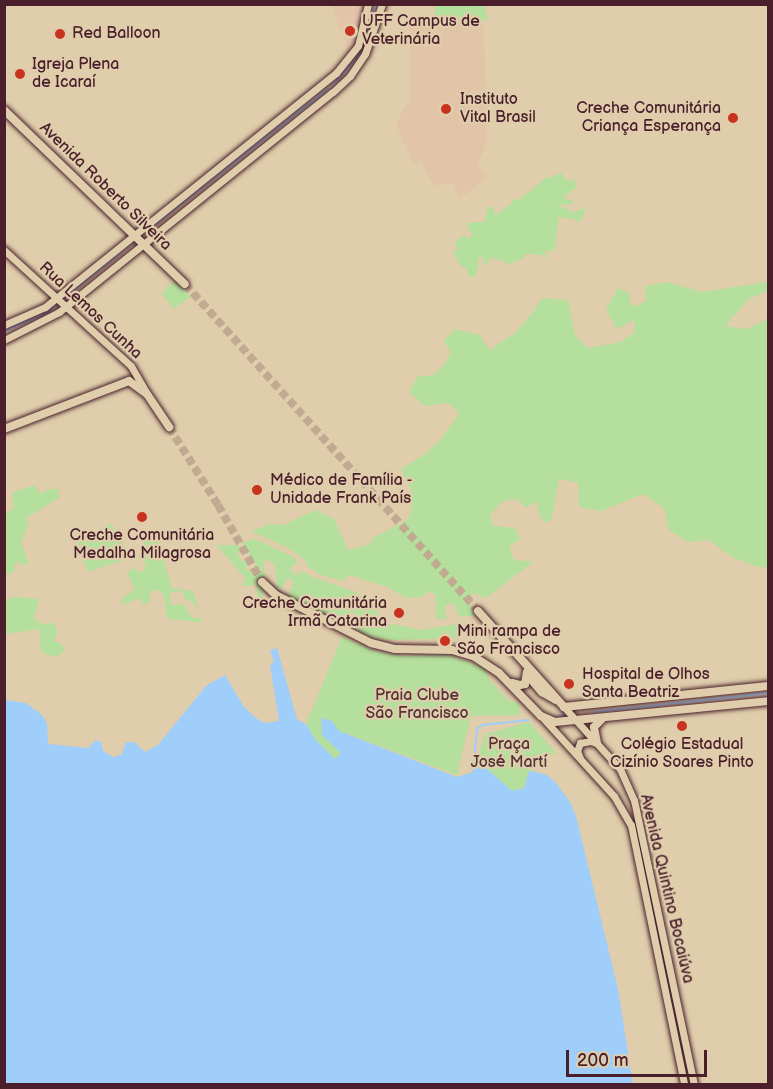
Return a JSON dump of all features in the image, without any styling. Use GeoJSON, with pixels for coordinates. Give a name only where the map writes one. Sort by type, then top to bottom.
{"type":"FeatureCollection","features":[{"type":"Feature","properties":{"kind":"main road"},"geometry":{"type":"LineString","coordinates":[[4,340],[34,327],[135,234],[342,68],[358,46],[368,4]]}},
{"type":"Feature","properties":{"kind":"main road"},"geometry":{"type":"LineString","coordinates":[[4,325],[62,302],[144,243],[350,76],[370,45],[382,4]]}},
{"type":"Feature","properties":{"kind":"main road","name":"Avenida Roberto Silveira"},"geometry":{"type":"LineString","coordinates":[[4,110],[185,284]]}},
{"type":"Feature","properties":{"kind":"main road","name":"Rua Lemos Cunha"},"geometry":{"type":"LineString","coordinates":[[4,250],[131,366],[169,428]]}},
{"type":"Feature","properties":{"kind":"main road"},"geometry":{"type":"LineString","coordinates":[[4,429],[125,382],[133,382],[147,394]]}},
{"type":"Feature","properties":{"kind":"main road","name":"Avenida Quintino Bocaiúva"},"geometry":{"type":"LineString","coordinates":[[262,582],[276,595],[371,643],[395,649],[452,650],[473,656],[508,680],[614,796],[631,825],[684,1084]]}},
{"type":"Feature","properties":{"kind":"main road","name":"Avenida Quintino Bocaiúva"},"geometry":{"type":"LineString","coordinates":[[478,611],[620,769],[634,800],[694,1084]]}},
{"type":"Feature","properties":{"kind":"main road"},"geometry":{"type":"LineString","coordinates":[[527,663],[529,702]]}},
{"type":"Feature","properties":{"kind":"main road"},"geometry":{"type":"LineString","coordinates":[[508,680],[522,685],[527,682],[529,676]]}},
{"type":"Feature","properties":{"kind":"main road"},"geometry":{"type":"LineString","coordinates":[[529,676],[548,696],[558,700]]}},
{"type":"Feature","properties":{"kind":"main road"},"geometry":{"type":"LineString","coordinates":[[564,707],[768,686]]}},
{"type":"Feature","properties":{"kind":"main road"},"geometry":{"type":"LineString","coordinates":[[541,716],[555,722],[578,721],[768,701]]}},
{"type":"Feature","properties":{"kind":"main road"},"geometry":{"type":"LineString","coordinates":[[585,706],[580,710],[586,718],[598,719]]}},
{"type":"Feature","properties":{"kind":"main road"},"geometry":{"type":"LineString","coordinates":[[580,759],[577,751],[580,743],[590,741],[597,743],[594,727],[598,719]]}},
{"type":"Feature","properties":{"kind":"shaded area","name":"UFF Campus de Veterinária"},"geometry":{"type":"Polygon","coordinates":[[[331,5],[365,5],[357,37],[349,51],[331,5]]]}},
{"type":"Feature","properties":{"kind":"shaded area","name":"Instituto Vital Brasil"},"geometry":{"type":"Polygon","coordinates":[[[410,20],[482,23],[484,26],[487,143],[478,163],[486,178],[459,199],[453,184],[433,185],[421,161],[413,164],[396,124],[406,104],[410,103],[409,24],[410,20]]]}},
{"type":"Feature","properties":{"kind":"green space"},"geometry":{"type":"Polygon","coordinates":[[[435,5],[484,5],[488,20],[434,16],[435,5]]]}},
{"type":"Feature","properties":{"kind":"green space"},"geometry":{"type":"Polygon","coordinates":[[[561,172],[567,181],[573,179],[577,187],[564,197],[567,201],[573,199],[573,204],[558,205],[560,208],[564,206],[565,209],[570,209],[570,213],[586,208],[582,220],[576,222],[575,219],[559,217],[555,250],[545,251],[546,260],[543,255],[525,254],[524,258],[509,264],[491,257],[487,265],[482,263],[485,259],[480,256],[475,277],[469,277],[466,268],[461,266],[453,252],[458,249],[454,243],[459,238],[465,235],[469,239],[473,234],[469,231],[467,223],[484,222],[488,206],[495,208],[493,211],[496,215],[512,203],[511,200],[520,199],[547,177],[551,178],[561,172]]]}},
{"type":"Feature","properties":{"kind":"green space"},"geometry":{"type":"Polygon","coordinates":[[[174,280],[191,296],[174,309],[162,294],[174,280]]]}},
{"type":"Feature","properties":{"kind":"green space"},"geometry":{"type":"Polygon","coordinates":[[[667,282],[702,292],[768,282],[768,290],[749,299],[725,326],[747,329],[768,319],[768,568],[755,566],[732,557],[709,540],[688,542],[669,530],[664,508],[643,494],[601,511],[579,507],[578,483],[559,479],[552,519],[545,523],[539,515],[537,501],[526,508],[517,499],[503,501],[490,514],[493,526],[515,528],[521,539],[509,546],[514,560],[533,562],[486,598],[475,593],[466,599],[478,615],[460,617],[453,603],[444,606],[447,619],[436,619],[436,595],[429,591],[421,597],[407,598],[387,587],[349,575],[343,581],[321,575],[309,568],[303,558],[288,548],[251,531],[270,524],[284,525],[315,510],[334,519],[348,550],[370,544],[373,538],[407,520],[411,512],[412,493],[401,469],[425,454],[440,440],[459,414],[449,403],[425,406],[409,392],[418,376],[432,376],[445,364],[451,352],[444,341],[455,329],[480,335],[489,350],[514,334],[542,298],[568,300],[575,335],[588,348],[621,342],[635,332],[634,320],[617,329],[606,309],[618,288],[630,294],[630,303],[636,307],[646,300],[645,286],[667,282]]]}},
{"type":"Feature","properties":{"kind":"green space"},"geometry":{"type":"Polygon","coordinates":[[[34,485],[41,494],[49,489],[58,489],[60,497],[25,519],[29,523],[21,543],[29,563],[22,566],[19,562],[14,564],[15,570],[5,576],[5,514],[14,508],[12,493],[34,485]]]}},
{"type":"Feature","properties":{"kind":"green space"},"geometry":{"type":"Polygon","coordinates":[[[111,523],[129,555],[127,559],[88,572],[77,542],[111,523]]]}},
{"type":"Feature","properties":{"kind":"green space"},"geometry":{"type":"Polygon","coordinates":[[[148,533],[156,534],[172,588],[193,591],[199,611],[192,601],[185,600],[182,591],[171,592],[170,605],[183,604],[192,618],[202,618],[201,622],[167,619],[164,596],[159,590],[149,591],[151,601],[143,605],[140,598],[121,605],[122,599],[135,589],[127,574],[133,568],[142,573],[147,564],[138,558],[148,533]]]}},
{"type":"Feature","properties":{"kind":"green space"},"geometry":{"type":"Polygon","coordinates":[[[255,539],[295,558],[297,563],[290,568],[296,575],[304,571],[310,576],[358,593],[387,623],[386,626],[393,624],[421,630],[463,623],[460,638],[390,640],[368,636],[352,629],[358,616],[351,611],[344,626],[288,599],[293,582],[288,577],[281,589],[277,589],[275,564],[266,559],[263,565],[266,580],[262,587],[263,600],[258,598],[256,585],[242,586],[245,578],[216,545],[237,545],[241,551],[237,553],[241,561],[245,560],[248,564],[246,570],[252,571],[256,563],[242,543],[255,539]]]}},
{"type":"Feature","properties":{"kind":"green space"},"geometry":{"type":"Polygon","coordinates":[[[12,597],[39,599],[34,618],[42,624],[54,623],[57,633],[54,642],[59,642],[65,649],[59,656],[46,655],[41,650],[39,629],[5,634],[5,601],[12,597]]]}},
{"type":"Feature","properties":{"kind":"green space","name":"Praia Clube São Francisco"},"geometry":{"type":"Polygon","coordinates":[[[342,637],[375,651],[405,656],[444,654],[481,666],[488,671],[488,678],[509,701],[519,703],[520,715],[471,716],[457,775],[339,731],[322,718],[341,753],[335,759],[315,739],[306,724],[342,637]]]}},
{"type":"Feature","properties":{"kind":"green space","name":"Praça José Martí"},"geometry":{"type":"Polygon","coordinates":[[[529,722],[557,754],[538,755],[526,785],[515,792],[505,787],[477,760],[485,734],[529,722]]]}},
{"type":"Feature","properties":{"kind":"water"},"geometry":{"type":"Polygon","coordinates":[[[277,648],[297,719],[307,725],[315,739],[335,759],[341,753],[322,735],[321,718],[332,721],[339,731],[457,777],[473,772],[477,760],[512,791],[524,788],[529,772],[532,771],[547,775],[556,783],[570,802],[576,816],[618,989],[633,1084],[5,1084],[5,700],[26,703],[42,715],[47,723],[48,744],[88,748],[96,740],[101,742],[103,751],[113,757],[121,755],[126,742],[134,742],[145,752],[158,745],[206,686],[225,675],[244,707],[256,718],[264,723],[279,721],[270,665],[274,662],[270,650],[277,648]]]}},
{"type":"Feature","properties":{"kind":"waterway"},"geometry":{"type":"LineString","coordinates":[[333,85],[359,55],[375,4]]}},
{"type":"Feature","properties":{"kind":"waterway"},"geometry":{"type":"LineString","coordinates":[[149,229],[328,89]]}},
{"type":"Feature","properties":{"kind":"waterway"},"geometry":{"type":"LineString","coordinates":[[63,299],[132,243]]}},
{"type":"Feature","properties":{"kind":"waterway"},"geometry":{"type":"LineString","coordinates":[[4,331],[45,314],[57,304]]}},
{"type":"Feature","properties":{"kind":"waterway"},"geometry":{"type":"LineString","coordinates":[[594,712],[768,693]]}},
{"type":"Feature","properties":{"kind":"waterway"},"geometry":{"type":"LineString","coordinates":[[558,716],[567,715]]}},
{"type":"Feature","properties":{"kind":"waterway"},"geometry":{"type":"LineString","coordinates":[[473,772],[477,729],[482,725],[529,720]]}},
{"type":"Feature","properties":{"kind":"tunnel"},"geometry":{"type":"LineString","coordinates":[[185,284],[478,611]]}},
{"type":"Feature","properties":{"kind":"tunnel"},"geometry":{"type":"LineString","coordinates":[[169,427],[218,505],[262,582]]}},
{"type":"Feature","properties":{"kind":"place","name":"UFF Campus de Veterinária"},"geometry":{"type":"Point","coordinates":[350,31]}},
{"type":"Feature","properties":{"kind":"place","name":"Red Balloon"},"geometry":{"type":"Point","coordinates":[60,34]}},
{"type":"Feature","properties":{"kind":"place","name":"Igreja Plena de Icaraí"},"geometry":{"type":"Point","coordinates":[20,74]}},
{"type":"Feature","properties":{"kind":"place","name":"Instituto Vital Brasil"},"geometry":{"type":"Point","coordinates":[446,109]}},
{"type":"Feature","properties":{"kind":"place","name":"Creche Comunitária Criança Esperança"},"geometry":{"type":"Point","coordinates":[733,118]}},
{"type":"Feature","properties":{"kind":"place","name":"Médico de Família - Unidade Frank País"},"geometry":{"type":"Point","coordinates":[257,490]}},
{"type":"Feature","properties":{"kind":"place","name":"Creche Comunitária Medalha Milagrosa"},"geometry":{"type":"Point","coordinates":[142,517]}},
{"type":"Feature","properties":{"kind":"place","name":"Creche Comunitária Irmã Catarina"},"geometry":{"type":"Point","coordinates":[399,613]}},
{"type":"Feature","properties":{"kind":"place","name":"Mini rampa de São Francisco"},"geometry":{"type":"Point","coordinates":[445,641]}},
{"type":"Feature","properties":{"kind":"place","name":"Hospital de Olhos Santa Beatriz"},"geometry":{"type":"Point","coordinates":[569,684]}},
{"type":"Feature","properties":{"kind":"place","name":"Colégio Estadual Cizínio Soares Pinto"},"geometry":{"type":"Point","coordinates":[682,726]}}]}
